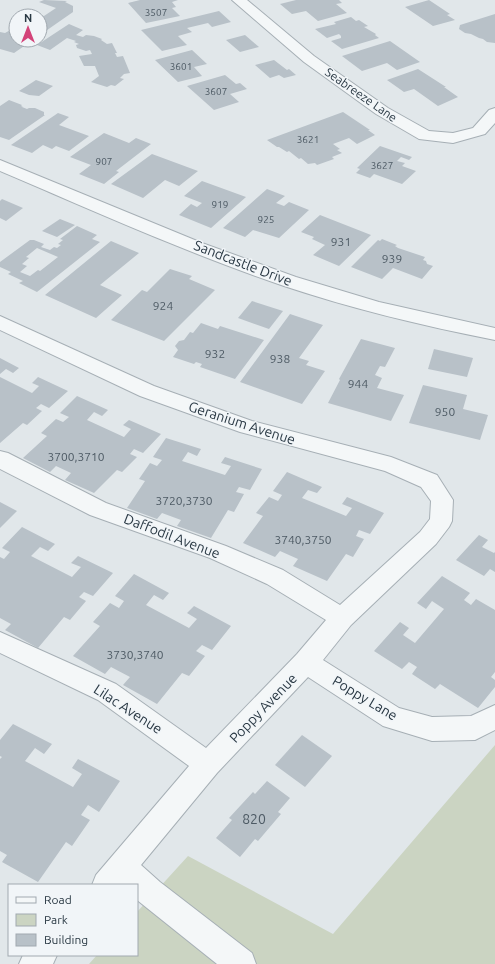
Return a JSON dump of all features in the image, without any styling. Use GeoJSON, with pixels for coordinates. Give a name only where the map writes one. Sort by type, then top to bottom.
{"type":"FeatureCollection","features":[{"type":"Feature","properties":{"kind":"street","name":"Seabreeze Lane"},"geometry":{"type":"LineString","coordinates":[[240,0],[309,59],[382,111],[425,136],[453,138],[479,131],[495,114]]}},
{"type":"Feature","properties":{"kind":"street","name":"Sandcastle Drive"},"geometry":{"type":"LineString","coordinates":[[0,165],[261,271],[366,305],[495,334]]}},
{"type":"Feature","properties":{"kind":"street","name":"Geranium Avenue"},"geometry":{"type":"LineString","coordinates":[[0,322],[146,391],[247,427],[391,465],[429,481],[442,500],[441,521],[428,538]]}},
{"type":"Feature","properties":{"kind":"street","name":"Daffodil Avenue"},"geometry":{"type":"LineString","coordinates":[[0,459],[98,509],[218,552],[275,576],[342,618]]}},
{"type":"Feature","properties":{"kind":"street","name":"Poppy Avenue"},"geometry":{"type":"LineString","coordinates":[[114,876],[208,764],[306,662],[342,618],[428,538]]}},
{"type":"Feature","properties":{"kind":"street","name":"Lilac Avenue"},"geometry":{"type":"LineString","coordinates":[[0,642],[107,692],[208,764]]}},
{"type":"Feature","properties":{"kind":"street","name":"Poppy Lane"},"geometry":{"type":"LineString","coordinates":[[306,662],[392,718],[432,728],[475,728],[495,716]]}},
{"type":"Feature","properties":{"kind":"street"},"geometry":{"type":"LineString","coordinates":[[114,876],[132,884]]}},
{"type":"Feature","properties":{"kind":"street"},"geometry":{"type":"LineString","coordinates":[[138,887],[150,892],[241,964]]}},
{"type":"Feature","properties":{"kind":"street"},"geometry":{"type":"LineString","coordinates":[[34,964],[41,956]]}},
{"type":"Feature","properties":{"kind":"green space"},"geometry":{"type":"Polygon","coordinates":[[[495,745],[495,964],[89,964],[96,956],[138,956],[138,911],[188,856],[333,934],[495,745]]]}},
{"type":"Feature","properties":{"kind":"building"},"geometry":{"type":"Polygon","coordinates":[[[44,0],[67,1],[65,2],[73,6],[73,12],[48,29],[48,13],[56,8],[39,2],[44,0]]]}},
{"type":"Feature","properties":{"kind":"building"},"geometry":{"type":"Polygon","coordinates":[[[140,0],[178,0],[172,2],[176,7],[172,8],[180,16],[146,23],[128,3],[140,0]]]}},
{"type":"Feature","properties":{"kind":"building"},"geometry":{"type":"Polygon","coordinates":[[[296,0],[339,0],[342,3],[336,4],[347,13],[318,21],[306,11],[292,14],[280,4],[296,0]]]}},
{"type":"Feature","properties":{"kind":"building"},"geometry":{"type":"Polygon","coordinates":[[[429,0],[450,14],[447,15],[455,20],[433,26],[405,7],[429,0]]]}},
{"type":"Feature","properties":{"kind":"building"},"geometry":{"type":"Polygon","coordinates":[[[219,11],[231,22],[212,27],[208,23],[187,28],[192,32],[178,36],[187,45],[162,51],[141,30],[219,11]]]}},
{"type":"Feature","properties":{"kind":"building"},"geometry":{"type":"Polygon","coordinates":[[[495,14],[495,43],[487,42],[459,29],[460,25],[495,14]]]}},
{"type":"Feature","properties":{"kind":"building"},"geometry":{"type":"Polygon","coordinates":[[[351,17],[368,26],[364,27],[376,34],[375,35],[379,38],[342,49],[331,41],[341,38],[339,34],[327,38],[315,29],[336,24],[334,22],[351,17]]]}},
{"type":"Feature","properties":{"kind":"building"},"geometry":{"type":"Polygon","coordinates":[[[69,24],[83,30],[76,35],[83,37],[86,35],[94,36],[102,39],[101,40],[107,44],[112,43],[117,53],[115,53],[117,57],[123,56],[130,73],[124,74],[120,78],[124,79],[115,86],[111,85],[107,87],[91,82],[99,76],[95,66],[84,66],[79,56],[92,54],[90,50],[86,51],[77,48],[76,45],[79,44],[74,42],[76,41],[67,38],[50,50],[45,48],[48,48],[48,38],[69,24]]]}},
{"type":"Feature","properties":{"kind":"building"},"geometry":{"type":"Polygon","coordinates":[[[8,31],[8,48],[21,48],[14,53],[0,49],[0,32],[5,33],[8,31]]]}},
{"type":"Feature","properties":{"kind":"building"},"geometry":{"type":"Polygon","coordinates":[[[245,35],[259,47],[240,52],[226,40],[245,35]]]}},
{"type":"Feature","properties":{"kind":"building"},"geometry":{"type":"Polygon","coordinates":[[[390,41],[420,62],[397,70],[387,63],[362,71],[342,56],[390,41]]]}},
{"type":"Feature","properties":{"kind":"building"},"geometry":{"type":"Polygon","coordinates":[[[192,50],[207,64],[194,67],[202,76],[178,82],[155,60],[192,50]]]}},
{"type":"Feature","properties":{"kind":"building"},"geometry":{"type":"Polygon","coordinates":[[[274,60],[296,75],[284,78],[279,75],[270,78],[255,65],[274,60]]]}},
{"type":"Feature","properties":{"kind":"building"},"geometry":{"type":"Polygon","coordinates":[[[418,69],[446,87],[444,87],[458,97],[438,106],[414,89],[404,92],[387,80],[418,69]]]}},
{"type":"Feature","properties":{"kind":"building"},"geometry":{"type":"Polygon","coordinates":[[[225,75],[236,84],[240,83],[247,89],[230,94],[239,102],[214,110],[187,86],[225,75]]]}},
{"type":"Feature","properties":{"kind":"building"},"geometry":{"type":"Polygon","coordinates":[[[36,80],[53,86],[39,96],[29,95],[19,91],[36,80]]]}},
{"type":"Feature","properties":{"kind":"building"},"geometry":{"type":"Polygon","coordinates":[[[9,100],[22,105],[22,107],[27,109],[35,108],[44,112],[45,115],[9,140],[0,137],[0,106],[9,100]]]}},
{"type":"Feature","properties":{"kind":"building"},"geometry":{"type":"Polygon","coordinates":[[[343,112],[375,135],[357,144],[349,138],[333,144],[340,149],[337,150],[342,153],[332,157],[334,159],[317,165],[315,163],[308,164],[301,158],[299,159],[289,151],[287,152],[277,147],[267,140],[343,112]]]}},
{"type":"Feature","properties":{"kind":"building"},"geometry":{"type":"Polygon","coordinates":[[[58,113],[69,117],[59,125],[89,136],[69,151],[56,146],[52,149],[43,145],[32,153],[11,145],[58,113]]]}},
{"type":"Feature","properties":{"kind":"building"},"geometry":{"type":"Polygon","coordinates":[[[104,133],[129,143],[136,138],[151,144],[116,171],[119,172],[104,184],[79,174],[91,165],[70,157],[104,133]]]}},
{"type":"Feature","properties":{"kind":"building"},"geometry":{"type":"Polygon","coordinates":[[[380,146],[412,157],[409,160],[401,157],[397,161],[405,163],[402,166],[416,171],[402,184],[374,174],[370,178],[356,173],[360,169],[357,168],[380,146]]]}},
{"type":"Feature","properties":{"kind":"building"},"geometry":{"type":"Polygon","coordinates":[[[152,154],[198,171],[179,186],[165,180],[143,198],[111,184],[152,154]]]}},
{"type":"Feature","properties":{"kind":"building"},"geometry":{"type":"Polygon","coordinates":[[[202,181],[246,197],[211,228],[179,215],[191,204],[197,207],[202,203],[184,196],[202,181]]]}},
{"type":"Feature","properties":{"kind":"building"},"geometry":{"type":"Polygon","coordinates":[[[267,189],[285,196],[276,203],[284,206],[289,202],[309,210],[279,238],[253,230],[245,237],[223,228],[267,189]]]}},
{"type":"Feature","properties":{"kind":"building"},"geometry":{"type":"Polygon","coordinates":[[[2,199],[23,208],[6,221],[0,218],[0,201],[2,199]]]}},
{"type":"Feature","properties":{"kind":"building"},"geometry":{"type":"Polygon","coordinates":[[[320,215],[371,235],[339,266],[313,255],[325,245],[312,239],[314,237],[301,232],[320,215]]]}},
{"type":"Feature","properties":{"kind":"building"},"geometry":{"type":"Polygon","coordinates":[[[60,219],[75,225],[57,237],[42,231],[60,219]]]}},
{"type":"Feature","properties":{"kind":"building"},"geometry":{"type":"Polygon","coordinates":[[[77,226],[97,235],[92,239],[100,242],[37,292],[19,283],[23,281],[8,274],[11,272],[0,267],[0,262],[30,240],[44,244],[41,247],[50,250],[61,245],[58,244],[63,240],[60,239],[77,226]],[[37,248],[26,257],[29,258],[22,264],[27,266],[20,272],[30,276],[38,270],[40,271],[58,257],[37,248]]]}},
{"type":"Feature","properties":{"kind":"building"},"geometry":{"type":"Polygon","coordinates":[[[382,239],[397,245],[395,246],[398,248],[425,257],[423,260],[426,261],[427,264],[433,266],[422,279],[393,268],[382,279],[351,267],[378,240],[380,241],[382,239]]]}},
{"type":"Feature","properties":{"kind":"building"},"geometry":{"type":"Polygon","coordinates":[[[111,241],[139,253],[100,285],[122,295],[96,318],[45,295],[111,241]]]}},
{"type":"Feature","properties":{"kind":"building"},"geometry":{"type":"Polygon","coordinates":[[[170,269],[192,276],[189,279],[215,290],[164,341],[111,320],[142,290],[147,292],[170,269]]]}},
{"type":"Feature","properties":{"kind":"building"},"geometry":{"type":"Polygon","coordinates":[[[252,301],[283,311],[269,329],[238,318],[252,301]]]}},
{"type":"Feature","properties":{"kind":"building"},"geometry":{"type":"Polygon","coordinates":[[[290,314],[323,325],[299,358],[309,361],[306,365],[325,371],[302,404],[240,382],[290,314]]]}},
{"type":"Feature","properties":{"kind":"building"},"geometry":{"type":"Polygon","coordinates":[[[201,323],[218,329],[220,326],[264,340],[235,379],[200,367],[202,364],[196,362],[194,364],[173,357],[178,350],[175,346],[179,341],[184,340],[190,332],[193,333],[201,323]]]}},
{"type":"Feature","properties":{"kind":"building"},"geometry":{"type":"Polygon","coordinates":[[[361,339],[395,348],[385,367],[380,366],[375,375],[382,378],[377,388],[404,395],[391,421],[328,403],[340,380],[339,379],[361,339]]]}},
{"type":"Feature","properties":{"kind":"building"},"geometry":{"type":"Polygon","coordinates":[[[434,349],[473,358],[467,377],[428,369],[434,349]]]}},
{"type":"Feature","properties":{"kind":"building"},"geometry":{"type":"Polygon","coordinates":[[[0,358],[19,368],[13,373],[6,369],[0,374],[0,358]]]}},
{"type":"Feature","properties":{"kind":"building"},"geometry":{"type":"Polygon","coordinates":[[[0,377],[32,393],[39,386],[32,383],[38,377],[68,391],[49,408],[41,404],[36,408],[42,411],[27,425],[23,423],[0,443],[0,377]]]}},
{"type":"Feature","properties":{"kind":"building"},"geometry":{"type":"Polygon","coordinates":[[[423,385],[467,395],[463,409],[488,415],[480,440],[409,423],[423,385]]]}},
{"type":"Feature","properties":{"kind":"building"},"geometry":{"type":"Polygon","coordinates":[[[77,396],[108,410],[102,416],[94,412],[87,420],[124,437],[131,429],[123,425],[129,420],[161,434],[143,453],[134,449],[130,454],[137,457],[122,472],[117,470],[94,493],[65,480],[71,473],[56,466],[50,472],[23,458],[47,436],[41,433],[56,419],[63,422],[69,417],[60,413],[77,396]]]}},
{"type":"Feature","properties":{"kind":"building"},"geometry":{"type":"Polygon","coordinates":[[[166,438],[201,449],[197,456],[188,452],[182,461],[225,475],[231,466],[221,463],[225,457],[262,469],[250,490],[239,487],[236,492],[244,494],[234,512],[228,510],[211,538],[177,526],[181,520],[162,513],[157,519],[127,508],[145,481],[139,479],[150,463],[157,466],[162,460],[153,457],[166,438]]]}},
{"type":"Feature","properties":{"kind":"building"},"geometry":{"type":"Polygon","coordinates":[[[287,472],[322,487],[317,493],[308,490],[302,498],[346,516],[352,508],[342,504],[347,497],[384,513],[370,534],[359,530],[356,536],[364,539],[353,557],[346,554],[327,581],[293,566],[298,559],[280,551],[275,557],[243,543],[263,516],[256,513],[269,497],[278,501],[282,495],[273,491],[287,472]]]}},
{"type":"Feature","properties":{"kind":"building"},"geometry":{"type":"Polygon","coordinates":[[[0,502],[17,511],[0,528],[0,502]]]}},
{"type":"Feature","properties":{"kind":"building"},"geometry":{"type":"Polygon","coordinates":[[[22,527],[55,544],[48,551],[40,547],[31,556],[72,577],[81,567],[71,563],[78,556],[113,573],[93,596],[84,592],[79,597],[86,601],[70,620],[64,617],[38,648],[5,630],[11,624],[0,618],[0,557],[4,559],[10,552],[2,548],[22,527]]]}},
{"type":"Feature","properties":{"kind":"building"},"geometry":{"type":"Polygon","coordinates":[[[479,535],[488,540],[482,547],[494,553],[495,552],[495,572],[490,569],[484,576],[456,560],[479,535]]]}},
{"type":"Feature","properties":{"kind":"building"},"geometry":{"type":"Polygon","coordinates":[[[134,574],[169,593],[163,600],[154,595],[146,605],[189,628],[197,619],[187,613],[194,606],[231,626],[212,650],[202,645],[196,651],[205,656],[189,676],[182,673],[157,704],[123,685],[130,677],[111,667],[105,674],[73,656],[100,626],[93,622],[110,603],[119,608],[124,601],[115,596],[134,574]]]}},
{"type":"Feature","properties":{"kind":"building"},"geometry":{"type":"Polygon","coordinates":[[[442,576],[470,593],[464,600],[471,605],[476,599],[495,610],[495,672],[491,677],[495,680],[495,687],[478,708],[440,684],[435,689],[412,674],[417,667],[409,662],[402,669],[374,651],[400,622],[409,628],[403,635],[415,643],[444,609],[432,601],[426,609],[417,603],[442,576]]]}},
{"type":"Feature","properties":{"kind":"building"},"geometry":{"type":"Polygon","coordinates":[[[13,724],[52,744],[44,754],[35,748],[25,761],[73,787],[82,774],[72,768],[78,759],[120,781],[99,812],[88,805],[81,815],[90,820],[72,846],[66,842],[38,882],[2,862],[7,855],[0,851],[0,759],[2,757],[0,756],[0,740],[13,724]]]}},
{"type":"Feature","properties":{"kind":"building"},"geometry":{"type":"Polygon","coordinates":[[[302,735],[332,756],[305,787],[275,765],[302,735]]]}},
{"type":"Feature","properties":{"kind":"building"},"geometry":{"type":"Polygon","coordinates":[[[267,781],[290,798],[278,812],[281,814],[258,841],[255,839],[240,857],[216,838],[232,820],[229,818],[253,792],[255,794],[267,781]]]}}]}
